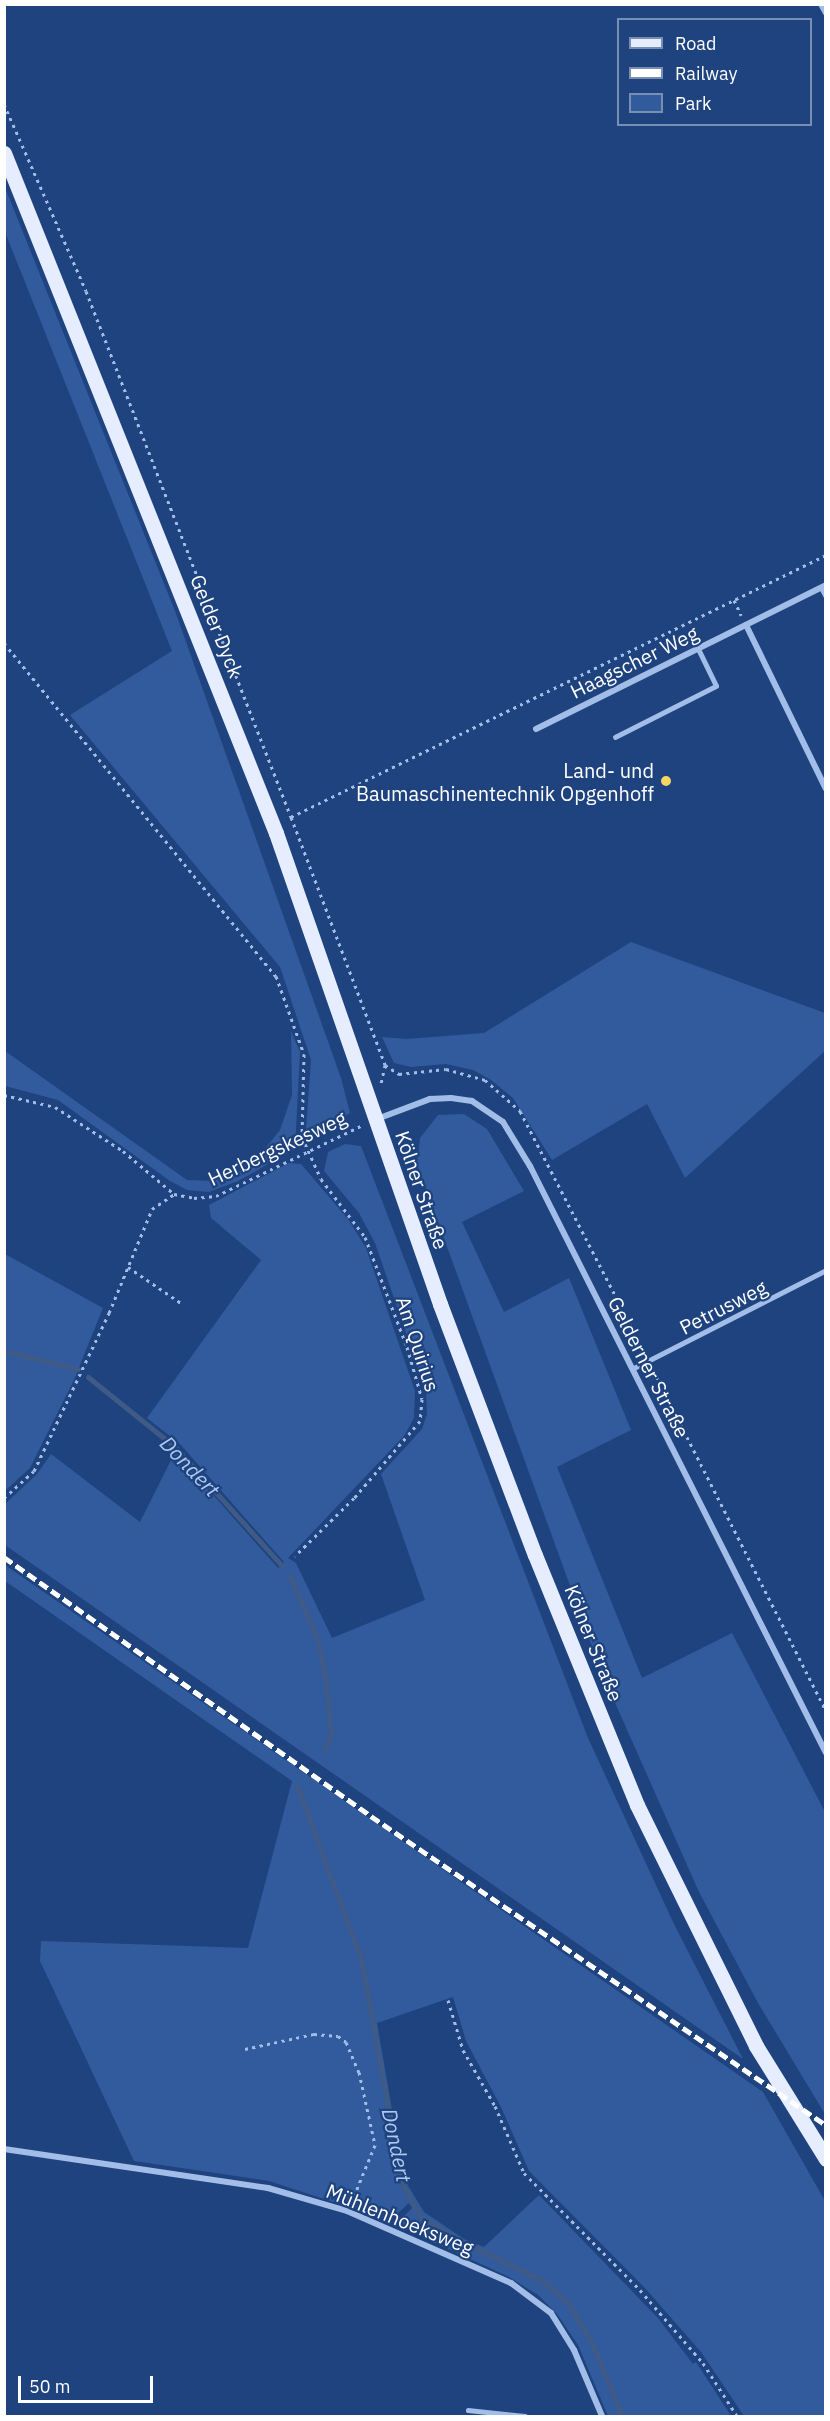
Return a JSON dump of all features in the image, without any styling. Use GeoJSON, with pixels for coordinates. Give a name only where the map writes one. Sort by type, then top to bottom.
{"type":"FeatureCollection","features":[{"type":"Feature","properties":{"kind":"main road","name":"Gelder Dyck"},"geometry":{"type":"LineString","coordinates":[[4,153],[276,833],[375,1120]]}},
{"type":"Feature","properties":{"kind":"main road","name":"Kölner Straße"},"geometry":{"type":"LineString","coordinates":[[375,1120],[523,1522],[637,1805],[756,2046],[825,2159]]}},
{"type":"Feature","properties":{"kind":"street"},"geometry":{"type":"LineString","coordinates":[[821,4],[825,13]]}},
{"type":"Feature","properties":{"kind":"street","name":"Haagscher Weg"},"geometry":{"type":"LineString","coordinates":[[536,729],[823,586]]}},
{"type":"Feature","properties":{"kind":"street"},"geometry":{"type":"LineString","coordinates":[[746,625],[825,789]]}},
{"type":"Feature","properties":{"kind":"street","name":"Gelderner Straße"},"geometry":{"type":"LineString","coordinates":[[375,1120],[430,1100],[451,1098],[472,1101],[503,1122],[530,1166],[825,1753]]}},
{"type":"Feature","properties":{"kind":"street","name":"Mühlenhoeksweg"},"geometry":{"type":"LineString","coordinates":[[4,2149],[268,2188],[347,2211],[511,2283],[551,2313],[574,2350],[602,2416]]}},
{"type":"Feature","properties":{"kind":"lane"},"geometry":{"type":"LineString","coordinates":[[823,586],[825,596]]}},
{"type":"Feature","properties":{"kind":"lane"},"geometry":{"type":"LineString","coordinates":[[615,737],[716,686],[698,649]]}},
{"type":"Feature","properties":{"kind":"lane","name":"Petrusweg"},"geometry":{"type":"LineString","coordinates":[[632,1369],[825,1270]]}},
{"type":"Feature","properties":{"kind":"lane"},"geometry":{"type":"LineString","coordinates":[[468,2410],[525,2416]]}},
{"type":"Feature","properties":{"kind":"path"},"geometry":{"type":"LineString","coordinates":[[4,104],[86,291],[385,1065]]}},
{"type":"Feature","properties":{"kind":"path"},"geometry":{"type":"LineString","coordinates":[[276,833],[291,817],[825,555]]}},
{"type":"Feature","properties":{"kind":"path","name":"Am Quirius"},"geometry":{"type":"LineString","coordinates":[[4,643],[276,976],[304,1054],[302,1137],[321,1179],[365,1237],[422,1399],[420,1420],[407,1439],[295,1556]]}},
{"type":"Feature","properties":{"kind":"path"},"geometry":{"type":"LineString","coordinates":[[4,1095],[55,1107],[123,1151],[174,1194],[152,1209],[128,1267],[34,1471],[4,1498]]}},
{"type":"Feature","properties":{"kind":"path","name":"Herbergskesweg"},"geometry":{"type":"LineString","coordinates":[[174,1194],[194,1198],[216,1196],[308,1149],[375,1120]]}},
{"type":"Feature","properties":{"kind":"path"},"geometry":{"type":"LineString","coordinates":[[546,1158],[825,1711]]}},
{"type":"Feature","properties":{"kind":"path"},"geometry":{"type":"LineString","coordinates":[[128,1267],[181,1303]]}},
{"type":"Feature","properties":{"kind":"path"},"geometry":{"type":"LineString","coordinates":[[448,2001],[463,2050],[495,2106],[524,2173],[640,2290],[703,2363],[737,2416]]}},
{"type":"Feature","properties":{"kind":"path"},"geometry":{"type":"LineString","coordinates":[[245,2049],[327,2033],[338,2036],[352,2051],[375,2145],[347,2211]]}},
{"type":"Feature","properties":{"kind":"green space"},"geometry":{"type":"Polygon","coordinates":[[[4,185],[175,611],[341,1078],[350,1113],[311,1139],[306,1129],[311,1060],[280,967],[70,715],[172,651],[5,232],[4,185]]]}},
{"type":"Feature","properties":{"kind":"green space"},"geometry":{"type":"Polygon","coordinates":[[[631,942],[825,1013],[825,1051],[685,1178],[647,1104],[552,1160],[513,1098],[491,1080],[473,1070],[446,1064],[411,1067],[394,1063],[382,1037],[406,1039],[484,1033],[631,942]]]}},
{"type":"Feature","properties":{"kind":"green space"},"geometry":{"type":"Polygon","coordinates":[[[291,1031],[300,1052],[295,1149],[238,1181],[209,1192],[187,1190],[170,1181],[58,1100],[5,1086],[5,1051],[187,1180],[213,1181],[237,1173],[260,1155],[280,1130],[292,1095],[291,1031]]]}},
{"type":"Feature","properties":{"kind":"green space"},"geometry":{"type":"Polygon","coordinates":[[[464,1114],[487,1129],[524,1191],[462,1222],[504,1312],[569,1278],[631,1430],[557,1467],[642,1678],[732,1633],[825,1812],[825,2114],[758,2003],[699,1892],[601,1671],[417,1164],[420,1138],[438,1115],[464,1114]]]}},
{"type":"Feature","properties":{"kind":"green space"},"geometry":{"type":"Polygon","coordinates":[[[345,1144],[361,1146],[588,1738],[674,1924],[743,2059],[5,1545],[5,1504],[37,1474],[51,1454],[140,1522],[175,1452],[278,1568],[284,1562],[180,1444],[147,1418],[261,1260],[211,1218],[209,1205],[289,1163],[301,1164],[348,1219],[366,1248],[415,1391],[414,1418],[404,1436],[288,1558],[296,1563],[332,1638],[425,1600],[381,1474],[422,1429],[427,1414],[426,1391],[375,1243],[359,1213],[324,1171],[328,1152],[345,1144]]]}},
{"type":"Feature","properties":{"kind":"green space"},"geometry":{"type":"Polygon","coordinates":[[[5,1254],[103,1308],[74,1380],[30,1468],[5,1491],[5,1254]]]}},
{"type":"Feature","properties":{"kind":"green space"},"geometry":{"type":"Polygon","coordinates":[[[5,1565],[763,2092],[825,2201],[825,2416],[744,2416],[701,2352],[645,2288],[529,2171],[501,2107],[466,2041],[453,1997],[377,2023],[404,2179],[424,2212],[464,2239],[484,2247],[539,2195],[658,2318],[693,2364],[696,2362],[731,2416],[608,2416],[578,2345],[557,2314],[538,2295],[507,2276],[403,2228],[402,2218],[412,2208],[409,2203],[397,2214],[382,2218],[269,2181],[134,2161],[40,1961],[41,1941],[248,1948],[292,1781],[5,1581],[5,1565]]]}},
{"type":"Feature","properties":{"kind":"waterway","name":"Dondert"},"geometry":{"type":"LineString","coordinates":[[4,1351],[78,1369]]}},
{"type":"Feature","properties":{"kind":"waterway","name":"Dondert"},"geometry":{"type":"LineString","coordinates":[[88,1377],[175,1447],[282,1566]]}},
{"type":"Feature","properties":{"kind":"waterway","name":"Dondert"},"geometry":{"type":"LineString","coordinates":[[290,1576],[318,1641],[326,1682],[331,1735],[325,1750]]}},
{"type":"Feature","properties":{"kind":"waterway","name":"Dondert"},"geometry":{"type":"LineString","coordinates":[[297,1786],[361,1959],[402,2182],[419,2215],[459,2240],[541,2280],[568,2303],[591,2341],[622,2416]]}},
{"type":"Feature","properties":{"kind":"railway"},"geometry":{"type":"LineString","coordinates":[[4,1557],[371,1816],[826,2125]]}},
{"type":"Feature","properties":{"kind":"place","name":"Land- und Baumaschinentechnik Opgenhoff"},"geometry":{"type":"Point","coordinates":[666,781]}}]}
